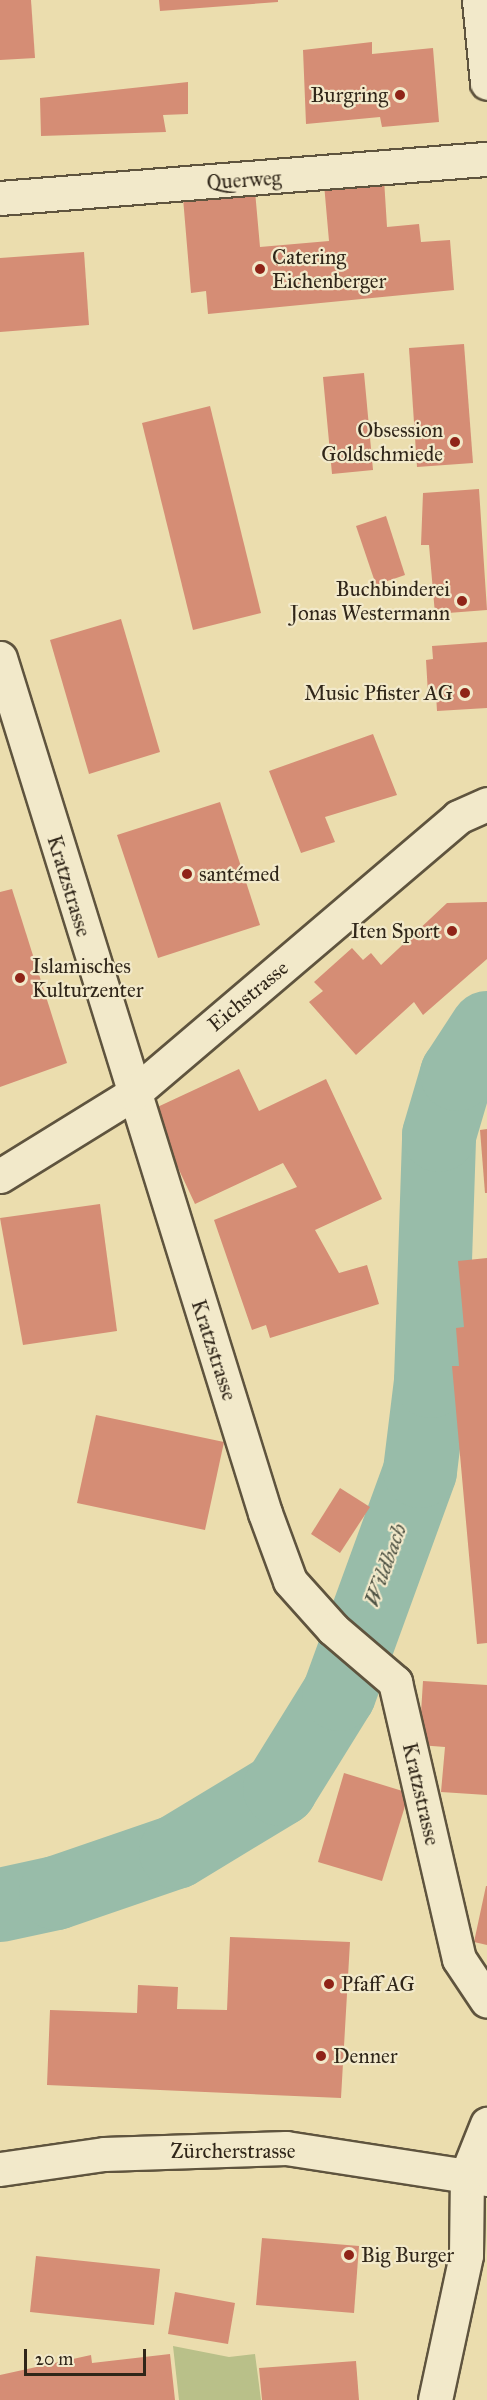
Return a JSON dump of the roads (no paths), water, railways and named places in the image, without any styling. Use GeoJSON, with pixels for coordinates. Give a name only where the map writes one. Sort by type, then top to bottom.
{"type":"FeatureCollection","features":[{"type":"Feature","properties":{"kind":"street"},"geometry":{"type":"LineString","coordinates":[[479,0],[487,83]]}},
{"type":"Feature","properties":{"kind":"street","name":"Querweg"},"geometry":{"type":"LineString","coordinates":[[0,198],[487,159]]}},
{"type":"Feature","properties":{"kind":"street","name":"Kratzstrasse"},"geometry":{"type":"LineString","coordinates":[[0,658],[133,1094],[290,1581],[333,1629],[395,1682],[459,1959],[487,2001]]}},
{"type":"Feature","properties":{"kind":"street","name":"Eichstrasse"},"geometry":{"type":"LineString","coordinates":[[0,1176],[133,1094],[458,818],[487,804]]}},
{"type":"Feature","properties":{"kind":"street"},"geometry":{"type":"LineString","coordinates":[[435,2400],[466,2255],[487,2124]]}},
{"type":"Feature","properties":{"kind":"street","name":"Zürcherstrasse"},"geometry":{"type":"LineString","coordinates":[[0,2169],[104,2154],[286,2148],[477,2177]]}},
{"type":"Feature","properties":{"kind":"waterway","name":"Wildbach"},"geometry":{"type":"LineString","coordinates":[[0,1905],[56,1893],[176,1852],[280,1789],[339,1694],[420,1471],[431,1381],[439,1135],[457,1074],[487,1028]]}},
{"type":"Feature","properties":{"kind":"place","name":"Burgring"},"geometry":{"type":"Point","coordinates":[400,95]}},
{"type":"Feature","properties":{"kind":"place","name":"Catering Eichenberger"},"geometry":{"type":"Point","coordinates":[260,269]}},
{"type":"Feature","properties":{"kind":"place","name":"Obsession Goldschmiede"},"geometry":{"type":"Point","coordinates":[455,442]}},
{"type":"Feature","properties":{"kind":"place","name":"Buchbinderei Jonas Westermann"},"geometry":{"type":"Point","coordinates":[462,601]}},
{"type":"Feature","properties":{"kind":"place","name":"Music Pfister AG"},"geometry":{"type":"Point","coordinates":[465,693]}},
{"type":"Feature","properties":{"kind":"place","name":"santémed"},"geometry":{"type":"Point","coordinates":[187,874]}},
{"type":"Feature","properties":{"kind":"place","name":"Iten Sport"},"geometry":{"type":"Point","coordinates":[452,931]}},
{"type":"Feature","properties":{"kind":"place","name":"Islamisches Kulturzenter"},"geometry":{"type":"Point","coordinates":[20,978]}},
{"type":"Feature","properties":{"kind":"place","name":"Pfaff AG"},"geometry":{"type":"Point","coordinates":[329,1984]}},
{"type":"Feature","properties":{"kind":"place","name":"Denner"},"geometry":{"type":"Point","coordinates":[321,2056]}},
{"type":"Feature","properties":{"kind":"place","name":"Big Burger"},"geometry":{"type":"Point","coordinates":[349,2255]}}]}
